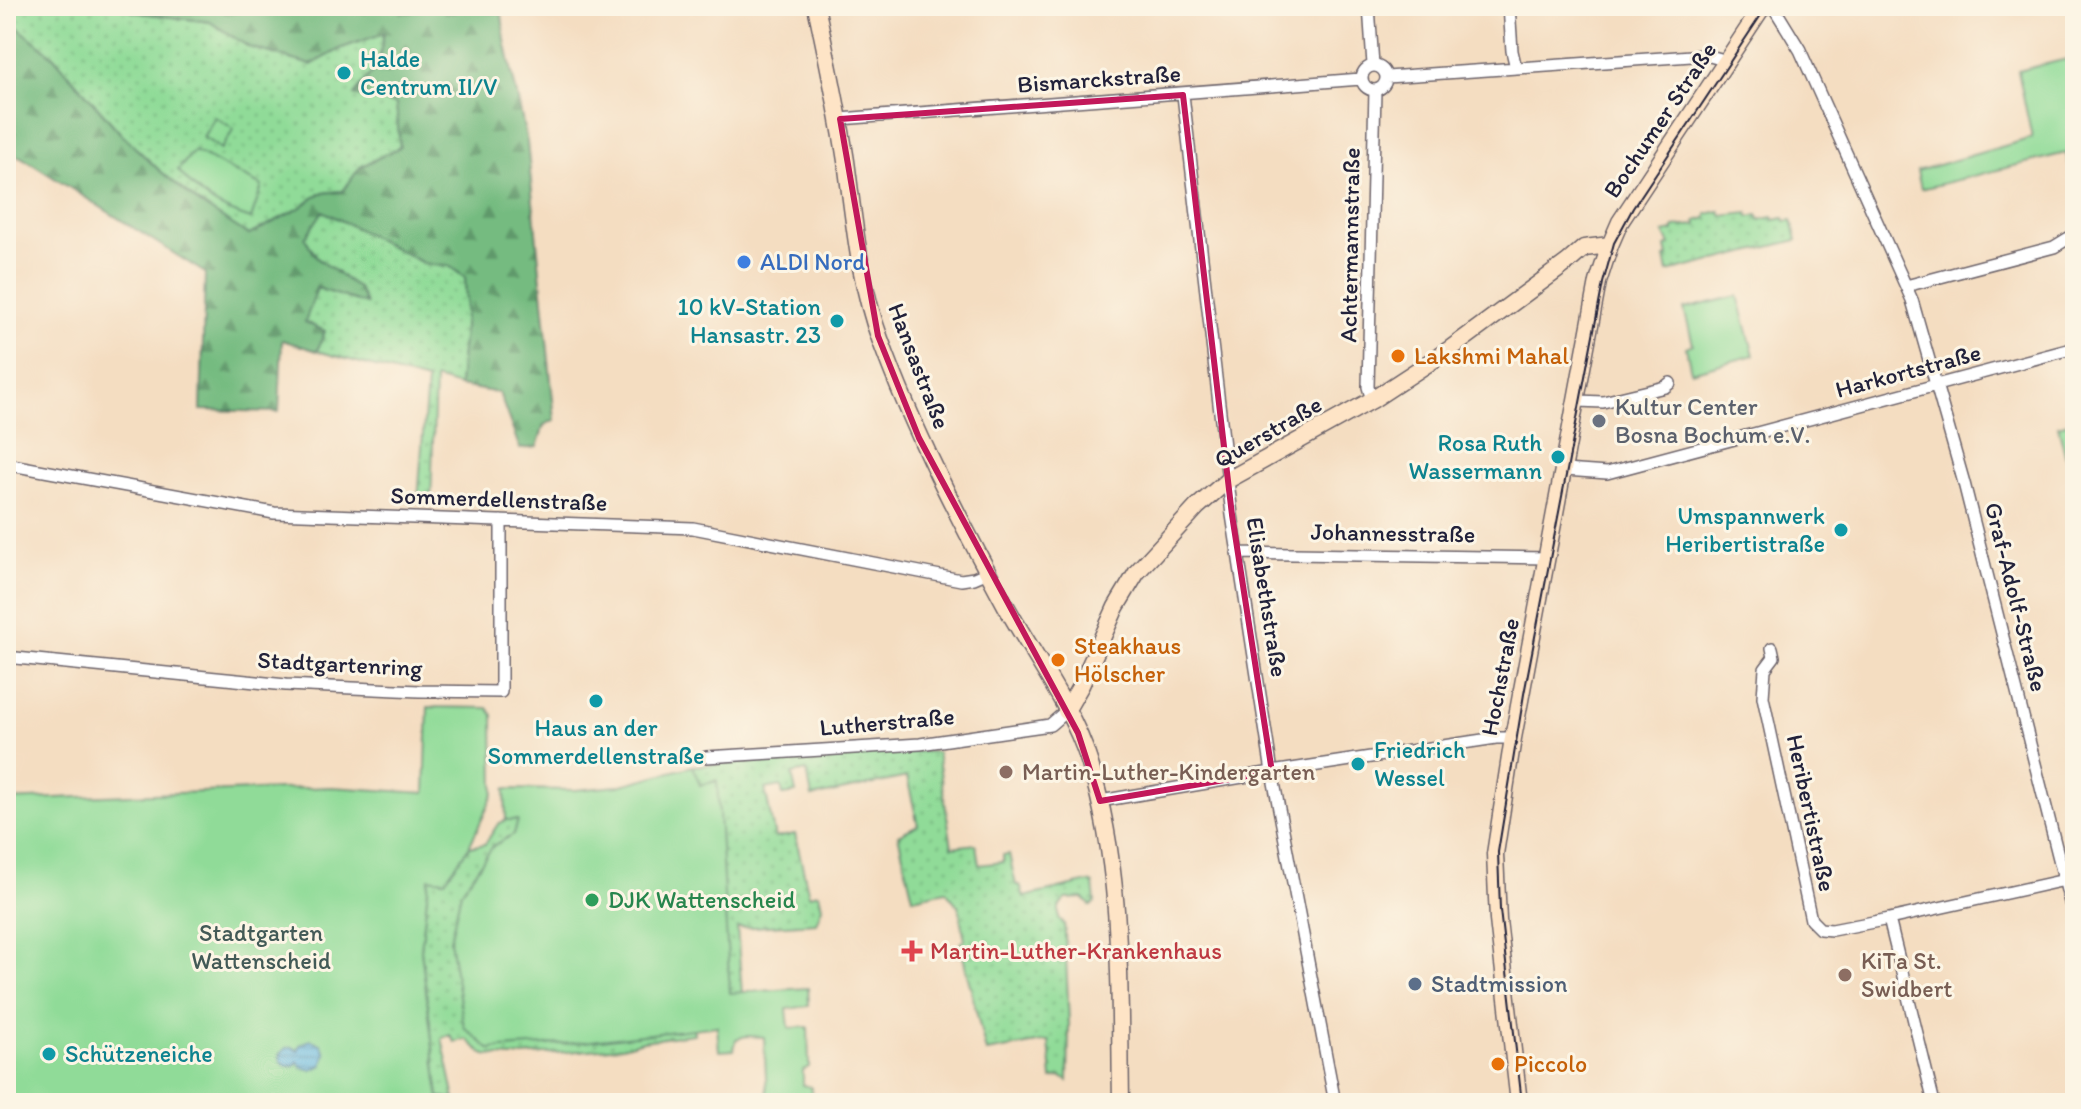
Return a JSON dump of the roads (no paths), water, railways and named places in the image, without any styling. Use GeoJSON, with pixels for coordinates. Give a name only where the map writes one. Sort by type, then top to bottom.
{"type":"FeatureCollection","features":[{"type":"Feature","properties":{"kind":"street","name":"Hansastraße"},"geometry":{"type":"LineString","coordinates":[[816,6],[840,119],[860,259],[873,319],[906,410],[988,572],[1078,733],[1089,760],[1111,851],[1118,912],[1121,1103]]}},
{"type":"Feature","properties":{"kind":"street"},"geometry":{"type":"LineString","coordinates":[[1369,6],[1373,65]]}},
{"type":"Feature","properties":{"kind":"street"},"geometry":{"type":"LineString","coordinates":[[1509,6],[1516,68]]}},
{"type":"Feature","properties":{"kind":"street","name":"Bochumer Straße"},"geometry":{"type":"LineString","coordinates":[[1603,265],[1633,201],[1763,6]]}},
{"type":"Feature","properties":{"kind":"street","name":"Graf-Adolf-Straße"},"geometry":{"type":"LineString","coordinates":[[1773,6],[1800,50],[1906,286],[1937,386],[2075,922]]}},
{"type":"Feature","properties":{"kind":"street"},"geometry":{"type":"LineString","coordinates":[[1387,77],[1706,55],[1728,61]]}},
{"type":"Feature","properties":{"kind":"street"},"geometry":{"type":"LineString","coordinates":[[1373,65],[1382,68],[1387,77],[1384,86],[1375,90],[1366,87],[1361,79],[1364,69],[1373,65]]}},
{"type":"Feature","properties":{"kind":"street","name":"Bismarckstraße"},"geometry":{"type":"LineString","coordinates":[[840,119],[1361,79]]}},
{"type":"Feature","properties":{"kind":"street","name":"Achtermannstraße"},"geometry":{"type":"LineString","coordinates":[[1372,400],[1368,387],[1375,90]]}},
{"type":"Feature","properties":{"kind":"street","name":"Elisabethstraße"},"geometry":{"type":"LineString","coordinates":[[1183,95],[1237,553],[1272,772],[1335,1103]]}},
{"type":"Feature","properties":{"kind":"street"},"geometry":{"type":"LineString","coordinates":[[1906,286],[2054,247],[2072,236]]}},
{"type":"Feature","properties":{"kind":"street","name":"Querstraße"},"geometry":{"type":"LineString","coordinates":[[1066,711],[1116,607],[1137,572],[1197,507],[1228,480],[1372,400],[1450,349],[1584,248],[1610,245]]}},
{"type":"Feature","properties":{"kind":"street"},"geometry":{"type":"LineString","coordinates":[[1568,262],[1603,265]]}},
{"type":"Feature","properties":{"kind":"street","name":"Hochstraße"},"geometry":{"type":"LineString","coordinates":[[1519,1103],[1495,872],[1513,738],[1603,265]]}},
{"type":"Feature","properties":{"kind":"street","name":"Harkortstraße"},"geometry":{"type":"LineString","coordinates":[[1565,470],[1607,473],[2075,348]]}},
{"type":"Feature","properties":{"kind":"street"},"geometry":{"type":"LineString","coordinates":[[1578,401],[1603,402],[1665,387],[1670,383]]}},
{"type":"Feature","properties":{"kind":"street","name":"Sommerdellenstraße"},"geometry":{"type":"LineString","coordinates":[[6,464],[274,513],[693,528],[961,580],[988,572]]}},
{"type":"Feature","properties":{"kind":"street","name":"Stadtgartenring"},"geometry":{"type":"LineString","coordinates":[[6,657],[286,685],[501,692],[501,521]]}},
{"type":"Feature","properties":{"kind":"street","name":"Johannesstraße"},"geometry":{"type":"LineString","coordinates":[[1237,553],[1547,558]]}},
{"type":"Feature","properties":{"kind":"street","name":"Heribertistraße"},"geometry":{"type":"LineString","coordinates":[[1772,648],[1774,657],[1765,669],[1763,697],[1811,920],[1820,929],[1832,930],[1889,919],[2065,880]]}},
{"type":"Feature","properties":{"kind":"street","name":"Lutherstraße"},"geometry":{"type":"LineString","coordinates":[[706,757],[920,744],[1050,725],[1066,711]]}},
{"type":"Feature","properties":{"kind":"street"},"geometry":{"type":"LineString","coordinates":[[1100,801],[1272,772],[1513,738]]}},
{"type":"Feature","properties":{"kind":"street"},"geometry":{"type":"LineString","coordinates":[[1889,919],[1934,1103]]}},
{"type":"Feature","properties":{"kind":"street"},"geometry":{"type":"LineString","coordinates":[[2063,1103],[2075,1101]]}},
{"type":"Feature","properties":{"kind":"water"},"geometry":{"type":"Polygon","coordinates":[[[310,1040],[321,1044],[326,1054],[322,1065],[312,1070],[301,1067],[298,1062],[294,1066],[286,1066],[281,1061],[280,1054],[286,1048],[293,1047],[298,1051],[300,1045],[310,1040]]]}},
{"type":"Feature","properties":{"kind":"tram line"},"geometry":{"type":"LineString","coordinates":[[1522,1103],[1500,910],[1498,852],[1524,694],[1603,283],[1614,243],[1633,208],[1767,6]]}},
{"type":"Feature","properties":{"kind":"place","name":"Halde Centrum II/V"},"geometry":{"type":"Point","coordinates":[344,73]}},
{"type":"Feature","properties":{"kind":"place","name":"ALDI Nord"},"geometry":{"type":"Point","coordinates":[744,262]}},
{"type":"Feature","properties":{"kind":"place","name":"10 kV-Station Hansastr. 23"},"geometry":{"type":"Point","coordinates":[837,321]}},
{"type":"Feature","properties":{"kind":"place","name":"Lakshmi Mahal"},"geometry":{"type":"Point","coordinates":[1398,356]}},
{"type":"Feature","properties":{"kind":"place","name":"Kultur Center Bosna Bochum e.V."},"geometry":{"type":"Point","coordinates":[1599,421]}},
{"type":"Feature","properties":{"kind":"place","name":"Rosa Ruth Wassermann"},"geometry":{"type":"Point","coordinates":[1558,457]}},
{"type":"Feature","properties":{"kind":"place","name":"Umspannwerk Heribertistraße"},"geometry":{"type":"Point","coordinates":[1841,530]}},
{"type":"Feature","properties":{"kind":"place","name":"Steakhaus Hölscher"},"geometry":{"type":"Point","coordinates":[1058,660]}},
{"type":"Feature","properties":{"kind":"place","name":"Haus an der Sommerdellenstraße"},"geometry":{"type":"Point","coordinates":[596,701]}},
{"type":"Feature","properties":{"kind":"place","name":"Friedrich Wessel"},"geometry":{"type":"Point","coordinates":[1358,764]}},
{"type":"Feature","properties":{"kind":"place","name":"Martin-Luther-Kindergarten"},"geometry":{"type":"Point","coordinates":[1006,772]}},
{"type":"Feature","properties":{"kind":"place","name":"DJK Wattenscheid"},"geometry":{"type":"Point","coordinates":[592,900]}},
{"type":"Feature","properties":{"kind":"place","name":"Martin-Luther-Krankenhaus"},"geometry":{"type":"Point","coordinates":[912,951]}},
{"type":"Feature","properties":{"kind":"place","name":"KiTa St. Swidbert"},"geometry":{"type":"Point","coordinates":[1845,975]}},
{"type":"Feature","properties":{"kind":"place","name":"Stadtmission"},"geometry":{"type":"Point","coordinates":[1415,984]}},
{"type":"Feature","properties":{"kind":"place","name":"Schützeneiche"},"geometry":{"type":"Point","coordinates":[49,1054]}},
{"type":"Feature","properties":{"kind":"place","name":"Piccolo"},"geometry":{"type":"Point","coordinates":[1498,1064]}},
{"type":"Feature","properties":{"kind":"park label","name":"Stadtgarten Wattenscheid"},"geometry":{"type":"Point","coordinates":[261,947]}}]}
